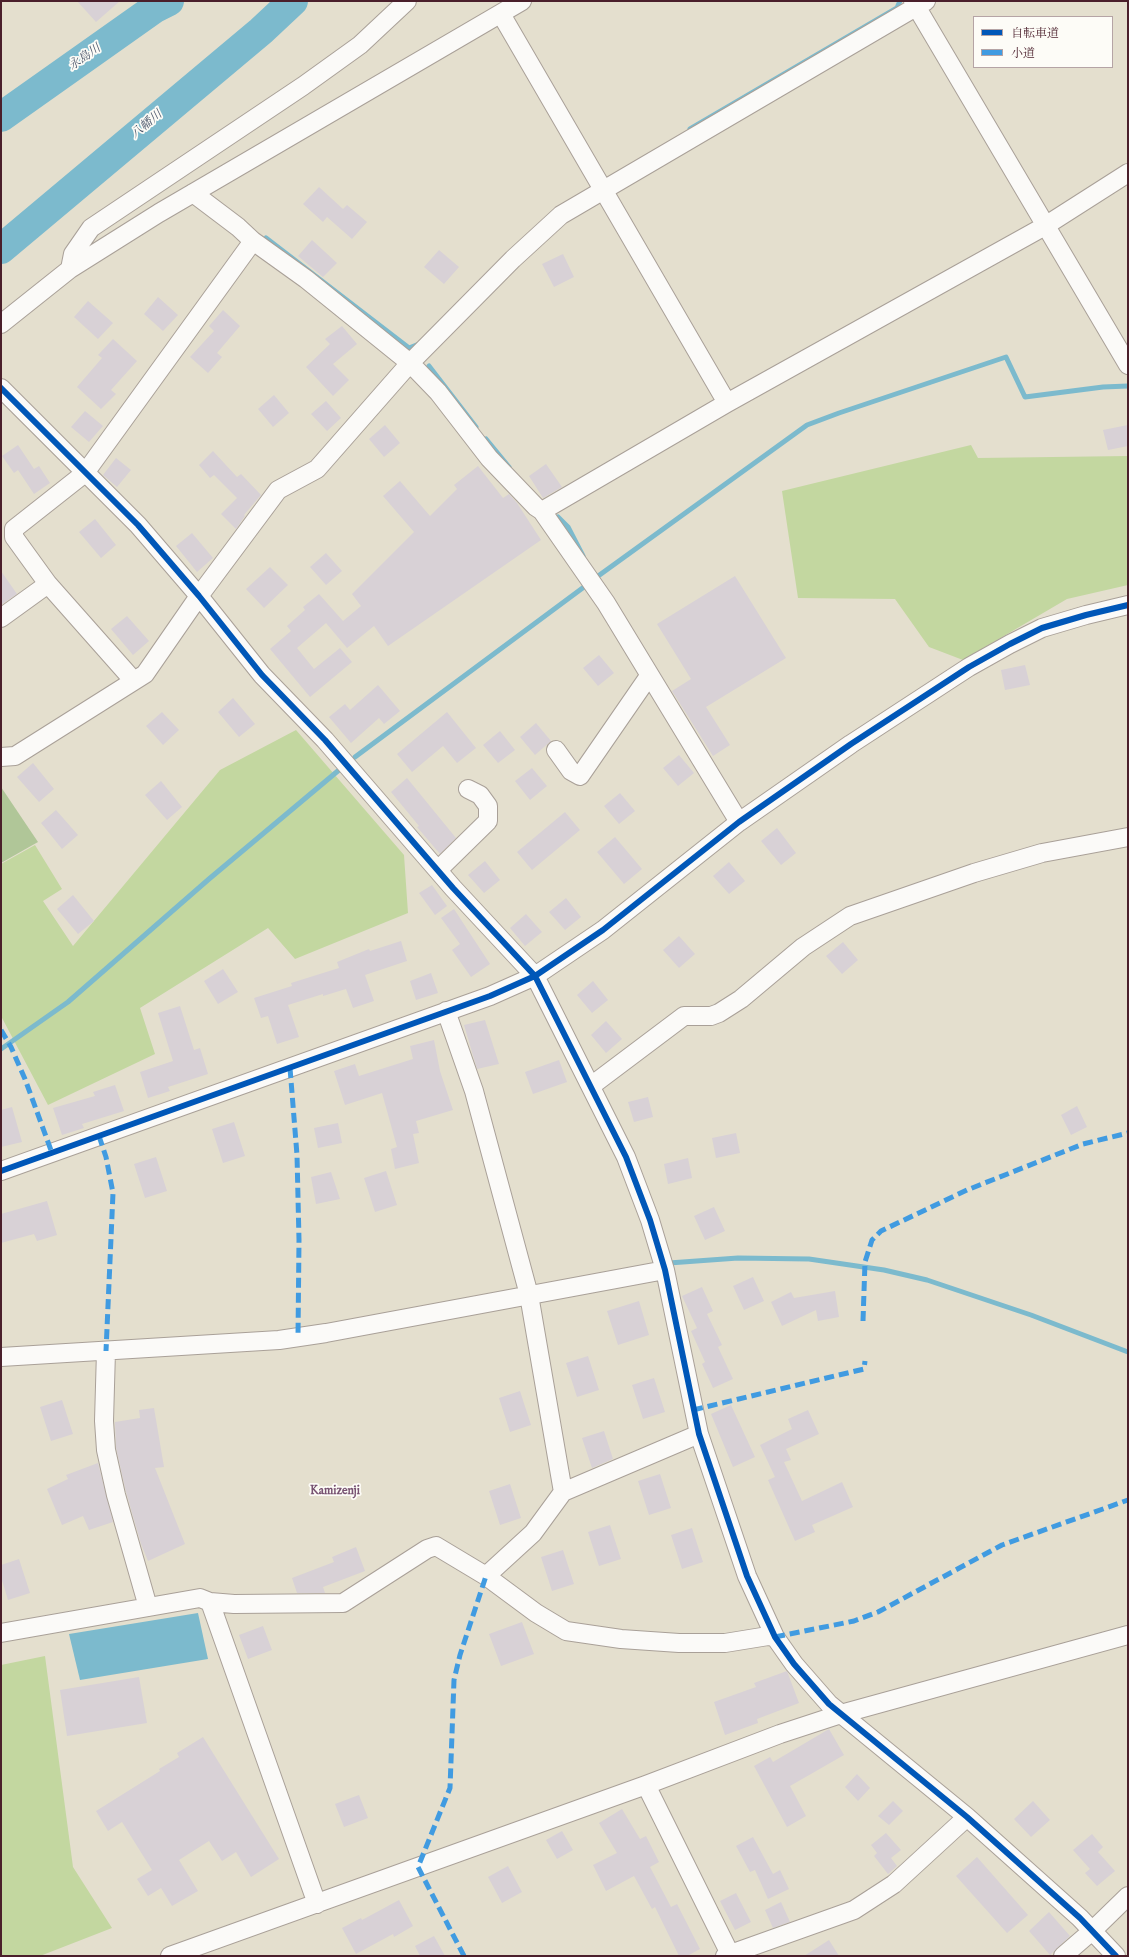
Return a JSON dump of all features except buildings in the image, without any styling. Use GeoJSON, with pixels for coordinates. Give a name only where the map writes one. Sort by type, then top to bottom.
{"type":"FeatureCollection","features":[{"type":"Feature","properties":{"kind":"street"},"geometry":{"type":"LineString","coordinates":[[70,269],[73,254],[91,228],[341,59],[360,45],[407,1]]}},
{"type":"Feature","properties":{"kind":"street"},"geometry":{"type":"LineString","coordinates":[[1,324],[70,269],[193,193],[522,1]]}},
{"type":"Feature","properties":{"kind":"street"},"geometry":{"type":"LineString","coordinates":[[1,756],[15,756],[133,680],[145,674],[199,596],[278,490],[317,469],[410,363],[535,238],[561,215],[918,3],[1045,226],[1128,365]]}},
{"type":"Feature","properties":{"kind":"street"},"geometry":{"type":"LineString","coordinates":[[501,14],[727,403]]}},
{"type":"Feature","properties":{"kind":"street"},"geometry":{"type":"LineString","coordinates":[[542,511],[727,403],[1045,226],[1128,173]]}},
{"type":"Feature","properties":{"kind":"street"},"geometry":{"type":"LineString","coordinates":[[193,193],[238,227],[253,241],[306,279],[410,363],[438,392],[489,458],[536,507],[542,511],[591,581],[739,822]]}},
{"type":"Feature","properties":{"kind":"street"},"geometry":{"type":"LineString","coordinates":[[133,680],[48,584],[14,537],[14,529],[85,472],[253,241]]}},
{"type":"Feature","properties":{"kind":"street"},"geometry":{"type":"LineString","coordinates":[[1,388],[138,525],[199,596],[262,675],[325,740],[438,870],[536,976],[626,1157],[650,1220],[665,1270],[699,1434],[747,1576],[775,1636],[794,1664],[829,1704],[967,1817],[1080,1918],[1116,1956]]}},
{"type":"Feature","properties":{"kind":"street"},"geometry":{"type":"LineString","coordinates":[[1,618],[48,584]]}},
{"type":"Feature","properties":{"kind":"street"},"geometry":{"type":"LineString","coordinates":[[1,1171],[490,996],[536,976],[603,930],[739,822],[864,736],[969,667],[1042,628],[1128,605]]}},
{"type":"Feature","properties":{"kind":"street"},"geometry":{"type":"LineString","coordinates":[[556,750],[571,771],[580,776],[649,676]]}},
{"type":"Feature","properties":{"kind":"street"},"geometry":{"type":"LineString","coordinates":[[438,870],[488,821],[488,806],[480,795],[468,789]]}},
{"type":"Feature","properties":{"kind":"street"},"geometry":{"type":"LineString","coordinates":[[591,1086],[684,1016],[711,1016],[719,1013],[741,998],[803,947],[850,916],[974,874],[1042,853],[1128,837]]}},
{"type":"Feature","properties":{"kind":"street"},"geometry":{"type":"LineString","coordinates":[[446,1011],[474,1091],[528,1295],[563,1492]]}},
{"type":"Feature","properties":{"kind":"street"},"geometry":{"type":"LineString","coordinates":[[1,1357],[279,1340],[326,1333],[665,1270]]}},
{"type":"Feature","properties":{"kind":"street"},"geometry":{"type":"LineString","coordinates":[[106,1351],[104,1421],[106,1450],[116,1495],[148,1607]]}},
{"type":"Feature","properties":{"kind":"street"},"geometry":{"type":"LineString","coordinates":[[486,1576],[532,1533],[563,1492],[699,1434]]}},
{"type":"Feature","properties":{"kind":"street"},"geometry":{"type":"LineString","coordinates":[[1,1633],[200,1598],[210,1602],[234,1604],[343,1603],[427,1548],[436,1546],[486,1576],[536,1613],[566,1631],[621,1639],[679,1643],[725,1643],[775,1636]]}},
{"type":"Feature","properties":{"kind":"street"},"geometry":{"type":"LineString","coordinates":[[210,1602],[317,1904]]}},
{"type":"Feature","properties":{"kind":"street"},"geometry":{"type":"LineString","coordinates":[[171,1956],[646,1785],[780,1734],[841,1714],[1128,1636]]}},
{"type":"Feature","properties":{"kind":"street"},"geometry":{"type":"LineString","coordinates":[[646,1785],[729,1956],[854,1910],[894,1884],[967,1817]]}},
{"type":"Feature","properties":{"kind":"street"},"geometry":{"type":"LineString","coordinates":[[1063,1956],[1092,1931],[1128,1896]]}},
{"type":"Feature","properties":{"kind":"green space"},"geometry":{"type":"Polygon","coordinates":[[[971,445],[978,458],[1128,456],[1128,585],[1067,599],[963,660],[929,647],[895,599],[798,598],[782,491],[971,445]]]}},
{"type":"Feature","properties":{"kind":"green space"},"geometry":{"type":"Polygon","coordinates":[[[296,730],[404,855],[408,913],[295,959],[268,928],[140,1008],[155,1054],[48,1105],[1,1016],[1,864],[35,845],[62,889],[43,901],[73,946],[220,770],[296,730]]]}},
{"type":"Feature","properties":{"kind":"green space"},"geometry":{"type":"Polygon","coordinates":[[[1,787],[38,842],[1,863],[1,787]]]}},
{"type":"Feature","properties":{"kind":"green space"},"geometry":{"type":"Polygon","coordinates":[[[45,1656],[73,1867],[112,1928],[40,1956],[1,1956],[1,1665],[45,1656]]]}},
{"type":"Feature","properties":{"kind":"water"},"geometry":{"type":"Polygon","coordinates":[[[198,1613],[208,1659],[80,1680],[69,1634],[198,1613]]]}},
{"type":"Feature","properties":{"kind":"waterway","name":"永島川"},"geometry":{"type":"LineString","coordinates":[[1,117],[155,8],[169,1]]}},
{"type":"Feature","properties":{"kind":"waterway","name":"八幡川"},"geometry":{"type":"LineString","coordinates":[[1,249],[261,31],[293,1]]}},
{"type":"Feature","properties":{"kind":"waterway"},"geometry":{"type":"LineString","coordinates":[[690,129],[897,8],[900,1]]}},
{"type":"Feature","properties":{"kind":"waterway"},"geometry":{"type":"LineString","coordinates":[[266,238],[409,348],[419,344]]}},
{"type":"Feature","properties":{"kind":"waterway"},"geometry":{"type":"LineString","coordinates":[[594,579],[807,425],[839,413],[1006,357],[1025,397],[1103,387],[1128,386]]}},
{"type":"Feature","properties":{"kind":"waterway"},"geometry":{"type":"LineString","coordinates":[[429,366],[476,427]]}},
{"type":"Feature","properties":{"kind":"waterway"},"geometry":{"type":"LineString","coordinates":[[486,439],[509,467]]}},
{"type":"Feature","properties":{"kind":"waterway"},"geometry":{"type":"LineString","coordinates":[[558,517],[568,527],[583,556]]}},
{"type":"Feature","properties":{"kind":"waterway"},"geometry":{"type":"LineString","coordinates":[[355,757],[588,584]]}},
{"type":"Feature","properties":{"kind":"waterway"},"geometry":{"type":"LineString","coordinates":[[1,1049],[68,1002],[209,879],[339,770]]}},
{"type":"Feature","properties":{"kind":"waterway"},"geometry":{"type":"LineString","coordinates":[[669,1263],[738,1258],[809,1259],[884,1270],[927,1280],[1031,1315],[1128,1352]]}},
{"type":"Feature","properties":{"kind":"marked path"},"geometry":{"type":"LineString","coordinates":[[1,1030],[11,1047],[25,1079],[52,1153]]}},
{"type":"Feature","properties":{"kind":"marked path"},"geometry":{"type":"LineString","coordinates":[[290,1068],[297,1155],[299,1240],[298,1337]]}},
{"type":"Feature","properties":{"kind":"marked path"},"geometry":{"type":"LineString","coordinates":[[863,1321],[865,1262],[872,1240],[881,1231],[967,1190],[1083,1144],[1128,1133]]}},
{"type":"Feature","properties":{"kind":"marked path"},"geometry":{"type":"LineString","coordinates":[[99,1136],[106,1157],[113,1193],[106,1351]]}},
{"type":"Feature","properties":{"kind":"marked path"},"geometry":{"type":"LineString","coordinates":[[693,1410],[864,1369],[865,1361]]}},
{"type":"Feature","properties":{"kind":"marked path"},"geometry":{"type":"LineString","coordinates":[[775,1637],[854,1621],[878,1612],[1002,1545],[1128,1500]]}},
{"type":"Feature","properties":{"kind":"marked path"},"geometry":{"type":"LineString","coordinates":[[464,1956],[418,1867],[450,1788],[454,1680],[460,1655],[486,1576]]}},
{"type":"Feature","properties":{"kind":"cycle path"},"geometry":{"type":"LineString","coordinates":[[1,388],[138,525],[199,596],[262,675],[325,740],[453,888],[535,976],[626,1157],[650,1220],[665,1270],[699,1434],[747,1576],[775,1637],[794,1664],[829,1704],[967,1817],[1080,1918],[1116,1956]]}},
{"type":"Feature","properties":{"kind":"cycle path"},"geometry":{"type":"LineString","coordinates":[[1,1171],[490,996],[535,976],[603,930],[739,822],[851,744],[969,667],[1042,628],[1128,605]]}},
{"type":"Feature","properties":{"kind":"district","name":"Kamizenji"},"geometry":{"type":"Point","coordinates":[335,1492]}}]}
